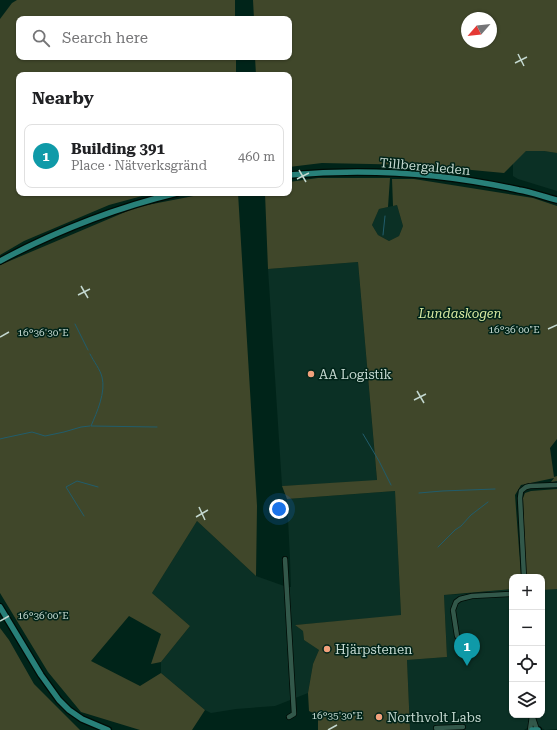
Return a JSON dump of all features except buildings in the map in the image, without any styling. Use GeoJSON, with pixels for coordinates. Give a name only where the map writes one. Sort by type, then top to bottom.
{"type":"FeatureCollection","features":[{"type":"Feature","properties":{"kind":"main road","name":"Tillbergaleden"},"geometry":{"type":"LineString","coordinates":[[292,175],[345,171],[427,175],[520,190],[557,200]]}},
{"type":"Feature","properties":{"kind":"main road"},"geometry":{"type":"LineString","coordinates":[[0,261],[92,218],[166,196]]}},
{"type":"Feature","properties":{"kind":"main road"},"geometry":{"type":"LineString","coordinates":[[0,607],[41,675],[59,700],[69,710],[85,720],[108,730]]}},
{"type":"Feature","properties":{"kind":"main road"},"geometry":{"type":"LineString","coordinates":[[531,730],[537,730]]}},
{"type":"Feature","properties":{"kind":"street"},"geometry":{"type":"LineString","coordinates":[[524,574],[520,498],[521,492],[523,489],[530,486],[557,485]]}},
{"type":"Feature","properties":{"kind":"street"},"geometry":{"type":"LineString","coordinates":[[285,560],[294,714],[289,717]]}},
{"type":"Feature","properties":{"kind":"street"},"geometry":{"type":"LineString","coordinates":[[457,636],[453,610],[456,602],[464,597],[509,594]]}},
{"type":"Feature","properties":{"kind":"street"},"geometry":{"type":"LineString","coordinates":[[531,730],[532,718]]}},
{"type":"Feature","properties":{"kind":"street"},"geometry":{"type":"LineString","coordinates":[[533,718],[537,730]]}},
{"type":"Feature","properties":{"kind":"street"},"geometry":{"type":"LineString","coordinates":[[436,728],[463,727]]}},
{"type":"Feature","properties":{"kind":"shaded area"},"geometry":{"type":"Polygon","coordinates":[[[526,151],[557,153],[557,191],[518,179],[513,176],[513,163],[526,151]]]}},
{"type":"Feature","properties":{"kind":"shaded area"},"geometry":{"type":"Polygon","coordinates":[[[397,205],[403,226],[399,236],[389,241],[378,235],[372,225],[379,209],[397,205]]]}},
{"type":"Feature","properties":{"kind":"shaded area"},"geometry":{"type":"Polygon","coordinates":[[[358,262],[377,481],[282,486],[268,269],[358,262]]]}},
{"type":"Feature","properties":{"kind":"shaded area"},"geometry":{"type":"Polygon","coordinates":[[[557,489],[557,729],[545,730],[534,724],[524,730],[410,730],[407,660],[447,657],[444,595],[509,589],[509,718],[545,718],[545,574],[522,574],[524,570],[523,498],[525,493],[557,489]]]}},
{"type":"Feature","properties":{"kind":"shaded area"},"geometry":{"type":"Polygon","coordinates":[[[395,491],[401,616],[295,625],[303,631],[304,640],[319,650],[313,664],[308,693],[275,706],[236,709],[211,713],[205,710],[161,673],[161,662],[190,626],[152,593],[197,521],[256,576],[291,587],[287,499],[395,491]]]}},
{"type":"Feature","properties":{"kind":"green space"},"geometry":{"type":"Polygon","coordinates":[[[17,0],[235,0],[235,16],[16,16],[16,60],[236,60],[236,72],[16,72],[16,196],[142,196],[109,205],[24,241],[0,255],[0,19],[12,3],[17,0]]]}},
{"type":"Feature","properties":{"kind":"green space"},"geometry":{"type":"Polygon","coordinates":[[[253,0],[557,0],[557,153],[526,151],[504,173],[418,165],[322,163],[292,167],[292,72],[256,72],[255,60],[292,60],[292,16],[254,16],[253,0]]]}},
{"type":"Feature","properties":{"kind":"green space","name":"Lundaskogen"},"geometry":{"type":"Polygon","coordinates":[[[318,178],[390,178],[388,207],[379,209],[372,225],[378,235],[389,241],[399,236],[403,226],[397,205],[393,206],[392,179],[414,179],[533,198],[557,206],[557,439],[550,448],[554,477],[557,476],[557,481],[551,482],[554,478],[521,485],[515,495],[521,574],[509,574],[509,589],[444,595],[447,657],[407,660],[410,730],[318,730],[318,718],[315,714],[309,711],[308,693],[313,664],[319,650],[304,640],[303,631],[295,625],[401,615],[395,491],[287,499],[282,486],[377,480],[358,262],[268,269],[265,196],[292,196],[292,182],[318,178]]]}},
{"type":"Feature","properties":{"kind":"green space"},"geometry":{"type":"Polygon","coordinates":[[[194,196],[238,196],[257,506],[256,576],[197,521],[152,593],[190,626],[161,662],[151,664],[161,634],[129,616],[91,661],[140,686],[161,673],[205,710],[192,730],[140,730],[81,712],[48,672],[0,593],[0,265],[137,207],[194,196]]]}},
{"type":"Feature","properties":{"kind":"green space"},"geometry":{"type":"Polygon","coordinates":[[[557,489],[557,589],[545,590],[545,574],[526,574],[523,498],[525,493],[531,491],[557,489]]]}},
{"type":"Feature","properties":{"kind":"green space"},"geometry":{"type":"Polygon","coordinates":[[[0,628],[9,640],[34,684],[80,730],[0,730],[0,628]]]}},
{"type":"Feature","properties":{"kind":"waterway"},"geometry":{"type":"LineString","coordinates":[[383,235],[385,216]]}},
{"type":"Feature","properties":{"kind":"waterway"},"geometry":{"type":"LineString","coordinates":[[75,324],[88,350]]}},
{"type":"Feature","properties":{"kind":"waterway"},"geometry":{"type":"LineString","coordinates":[[90,354],[100,371],[103,383],[102,395],[91,426],[157,427]]}},
{"type":"Feature","properties":{"kind":"waterway"},"geometry":{"type":"LineString","coordinates":[[0,439],[32,432],[45,436],[90,426]]}},
{"type":"Feature","properties":{"kind":"waterway"},"geometry":{"type":"LineString","coordinates":[[363,434],[391,485]]}},
{"type":"Feature","properties":{"kind":"waterway"},"geometry":{"type":"LineString","coordinates":[[84,516],[66,487],[77,481],[98,487]]}},
{"type":"Feature","properties":{"kind":"waterway"},"geometry":{"type":"LineString","coordinates":[[419,493],[495,489]]}},
{"type":"Feature","properties":{"kind":"waterway"},"geometry":{"type":"LineString","coordinates":[[438,547],[471,515],[488,502]]}},
{"type":"Feature","properties":{"kind":"place","name":"AA Logistik"},"geometry":{"type":"Point","coordinates":[311,374]}},
{"type":"Feature","properties":{"kind":"place","name":"Hjärpstenen"},"geometry":{"type":"Point","coordinates":[327,649]}},
{"type":"Feature","properties":{"kind":"place","name":"Building 391"},"geometry":{"type":"Point","coordinates":[467,666]}},
{"type":"Feature","properties":{"kind":"place","name":"Northvolt Labs"},"geometry":{"type":"Point","coordinates":[379,717]}}]}
